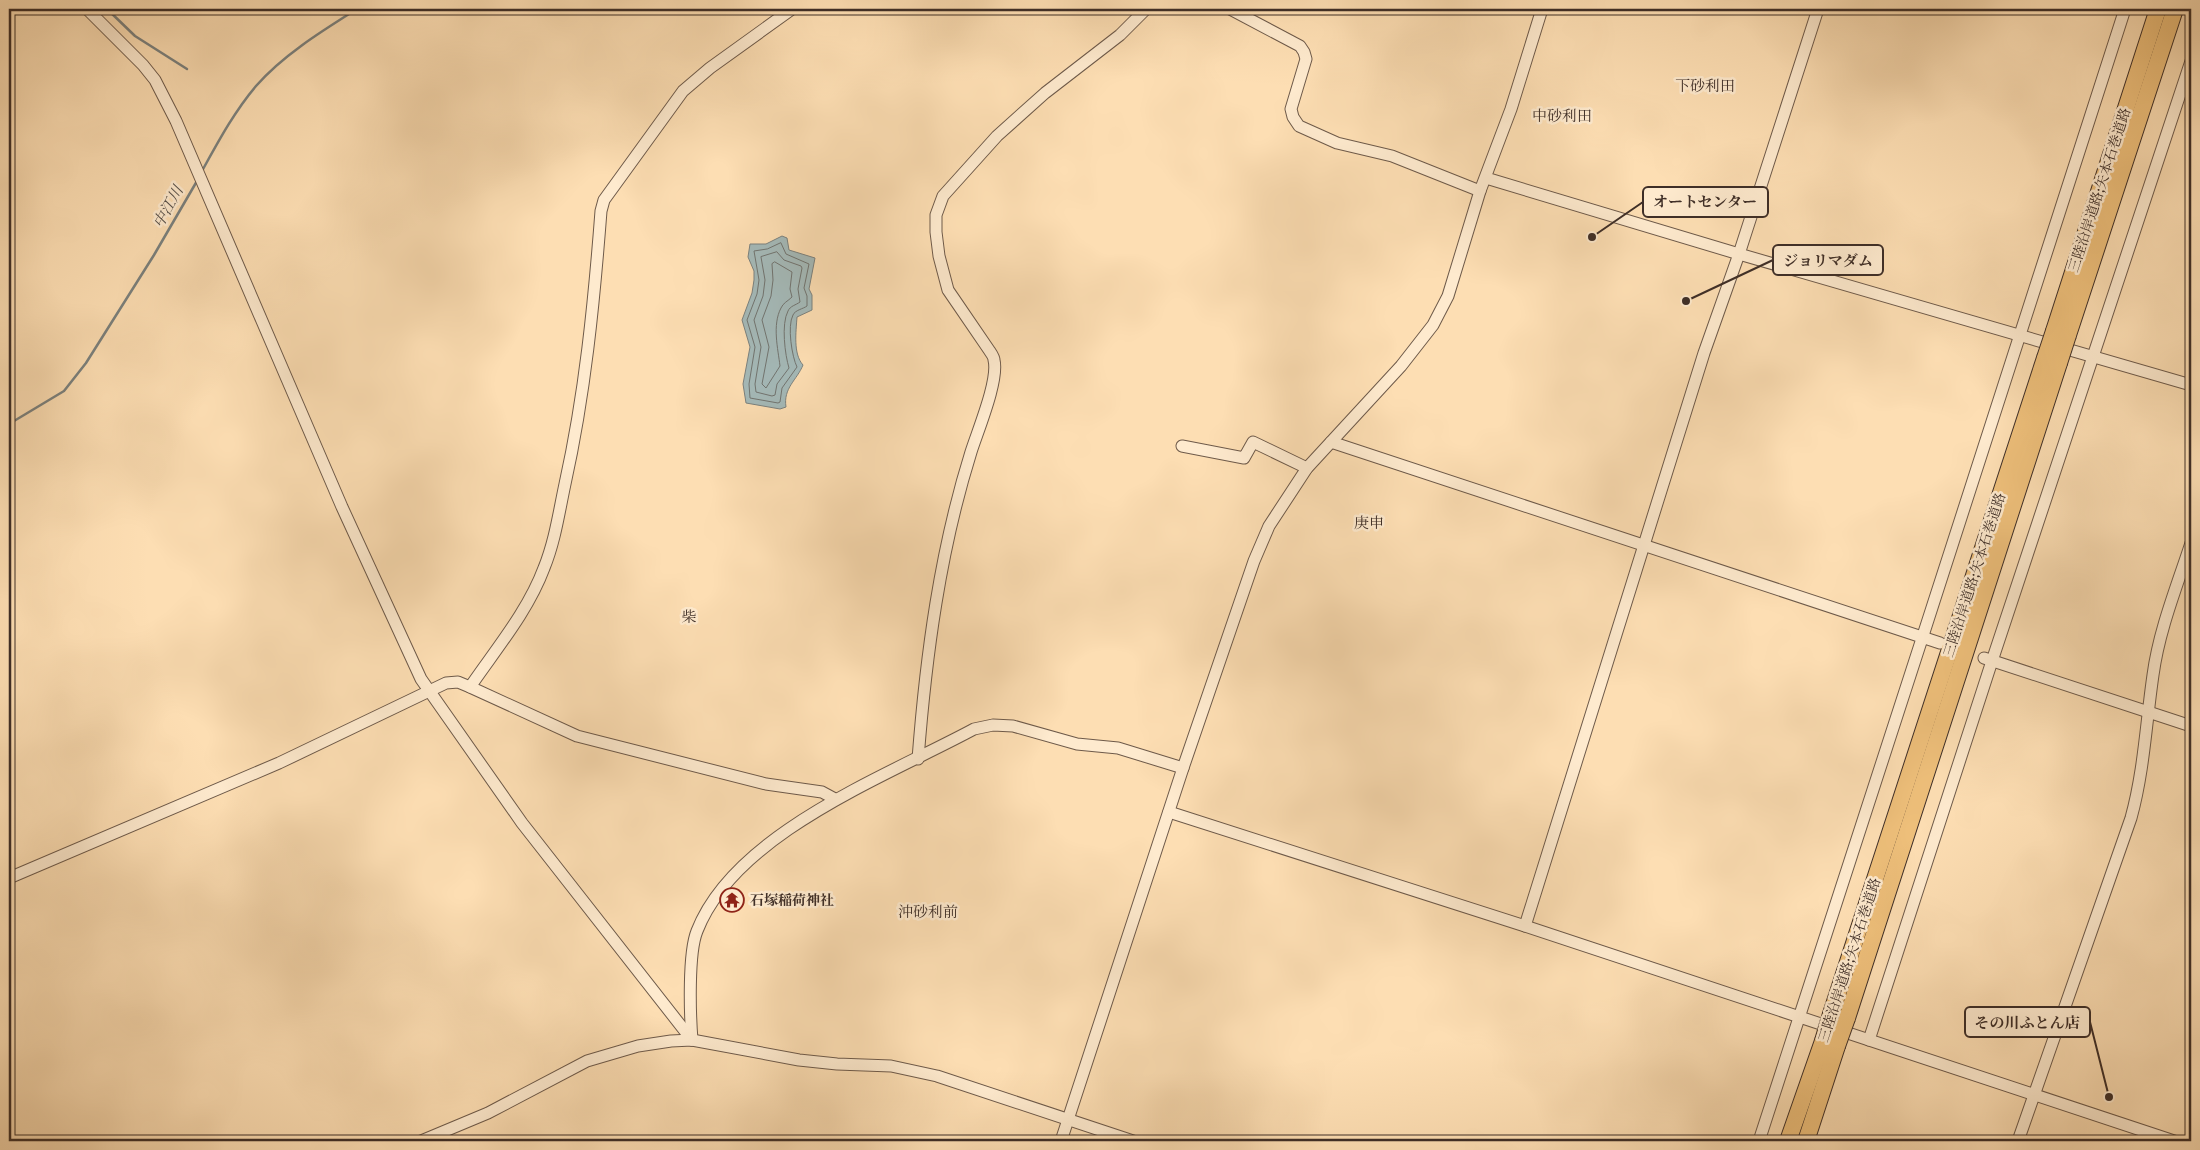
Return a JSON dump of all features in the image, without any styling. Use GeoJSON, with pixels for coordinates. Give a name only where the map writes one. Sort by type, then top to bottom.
{"type":"FeatureCollection","features":[{"type":"Feature","properties":{"kind":"highway","name":"三陸沿岸道路;矢本石巻道路"},"geometry":{"type":"LineString","coordinates":[[2061,333],[2158,9]]}},
{"type":"Feature","properties":{"kind":"highway","name":"三陸沿岸道路;矢本石巻道路"},"geometry":{"type":"LineString","coordinates":[[1806,1141],[1830,1044],[2052,360],[2174,9]]}},
{"type":"Feature","properties":{"kind":"highway","name":"三陸沿岸道路;矢本石巻道路"},"geometry":{"type":"LineString","coordinates":[[1788,1141],[1830,1044]]}},
{"type":"Feature","properties":{"kind":"street"},"geometry":{"type":"LineString","coordinates":[[87,9],[143,65],[155,80],[192,158],[342,507],[421,679],[522,823],[692,1040]]}},
{"type":"Feature","properties":{"kind":"street"},"geometry":{"type":"LineString","coordinates":[[470,686],[530,598],[544,568],[554,535],[577,431],[594,303],[601,211],[604,200],[683,91],[710,68],[792,9]]}},
{"type":"Feature","properties":{"kind":"street"},"geometry":{"type":"LineString","coordinates":[[918,759],[923,688],[943,566],[969,458],[994,379],[994,360],[989,350],[948,290],[939,256],[936,216],[943,196],[997,136],[1045,92],[1120,35],[1146,9]]}},
{"type":"Feature","properties":{"kind":"street"},"geometry":{"type":"LineString","coordinates":[[1230,9],[1300,46],[1304,52],[1306,59],[1292,109],[1293,117],[1299,126],[1337,143],[1392,156],[1480,191]]}},
{"type":"Feature","properties":{"kind":"street"},"geometry":{"type":"LineString","coordinates":[[1062,1141],[1183,768],[1254,561],[1269,526],[1307,468],[1407,360],[1434,324],[1448,296],[1480,191],[1511,109],[1542,9]]}},
{"type":"Feature","properties":{"kind":"street"},"geometry":{"type":"LineString","coordinates":[[1525,926],[1704,353],[1739,254],[1818,9]]}},
{"type":"Feature","properties":{"kind":"street"},"geometry":{"type":"LineString","coordinates":[[1759,1141],[1924,638],[2018,336],[2125,9]]}},
{"type":"Feature","properties":{"kind":"street"},"geometry":{"type":"LineString","coordinates":[[1870,1040],[1988,659],[2191,61]]}},
{"type":"Feature","properties":{"kind":"street"},"geometry":{"type":"LineString","coordinates":[[1486,178],[2018,336],[2191,385]]}},
{"type":"Feature","properties":{"kind":"street"},"geometry":{"type":"LineString","coordinates":[[1182,446],[1244,458],[1253,442],[1307,468]]}},
{"type":"Feature","properties":{"kind":"street"},"geometry":{"type":"LineString","coordinates":[[1331,442],[1940,643]]}},
{"type":"Feature","properties":{"kind":"street"},"geometry":{"type":"LineString","coordinates":[[2018,1141],[2131,818],[2140,787],[2153,674],[2160,640],[2191,543]]}},
{"type":"Feature","properties":{"kind":"street"},"geometry":{"type":"LineString","coordinates":[[1988,659],[2191,726]]}},
{"type":"Feature","properties":{"kind":"street"},"geometry":{"type":"LineString","coordinates":[[9,878],[279,764],[428,690],[446,683],[458,682],[470,686],[577,736],[766,784],[822,792],[835,799]]}},
{"type":"Feature","properties":{"kind":"street"},"geometry":{"type":"LineString","coordinates":[[692,1040],[692,967],[696,932],[710,904],[726,882],[782,833],[835,799],[974,730],[992,725],[1013,726],[1077,744],[1118,748],[1183,768]]}},
{"type":"Feature","properties":{"kind":"street"},"geometry":{"type":"LineString","coordinates":[[1169,812],[1525,926],[2174,1141]]}},
{"type":"Feature","properties":{"kind":"street"},"geometry":{"type":"LineString","coordinates":[[421,1141],[488,1113],[587,1062],[638,1046],[692,1040],[799,1060],[837,1064],[891,1066],[938,1076],[1132,1141]]}},
{"type":"Feature","properties":{"kind":"water"},"geometry":{"type":"Polygon","coordinates":[[[782,236],[787,238],[789,250],[815,258],[809,289],[812,295],[812,310],[797,317],[796,349],[803,365],[788,389],[786,407],[780,409],[746,403],[743,384],[750,347],[742,320],[752,293],[754,280],[754,271],[748,257],[750,244],[766,244],[782,236]]]}},
{"type":"Feature","properties":{"kind":"waterway"},"geometry":{"type":"LineString","coordinates":[[107,9],[135,36],[187,69]]}},
{"type":"Feature","properties":{"kind":"waterway","name":"中江川"},"geometry":{"type":"LineString","coordinates":[[202,171],[233,117],[256,86],[278,64],[304,44],[357,9]]}},
{"type":"Feature","properties":{"kind":"waterway","name":"中江川"},"geometry":{"type":"LineString","coordinates":[[9,424],[64,391],[86,363],[154,255],[197,181]]}},
{"type":"Feature","properties":{"kind":"place","name":"オートセンター"},"geometry":{"type":"Point","coordinates":[1592,237]}},
{"type":"Feature","properties":{"kind":"place","name":"ジョリマダム"},"geometry":{"type":"Point","coordinates":[1686,301]}},
{"type":"Feature","properties":{"kind":"place","name":"石塚稲荷神社"},"geometry":{"type":"Point","coordinates":[732,900]}},
{"type":"Feature","properties":{"kind":"place","name":"その川ふとん店"},"geometry":{"type":"Point","coordinates":[2109,1097]}},
{"type":"Feature","properties":{"kind":"district","name":"下砂利田"},"geometry":{"type":"Point","coordinates":[1705,86]}},
{"type":"Feature","properties":{"kind":"district","name":"中砂利田"},"geometry":{"type":"Point","coordinates":[1562,116]}},
{"type":"Feature","properties":{"kind":"district","name":"庚申"},"geometry":{"type":"Point","coordinates":[1369,523]}},
{"type":"Feature","properties":{"kind":"district","name":"柴"},"geometry":{"type":"Point","coordinates":[689,617]}},
{"type":"Feature","properties":{"kind":"district","name":"沖砂利前"},"geometry":{"type":"Point","coordinates":[928,912]}}]}
